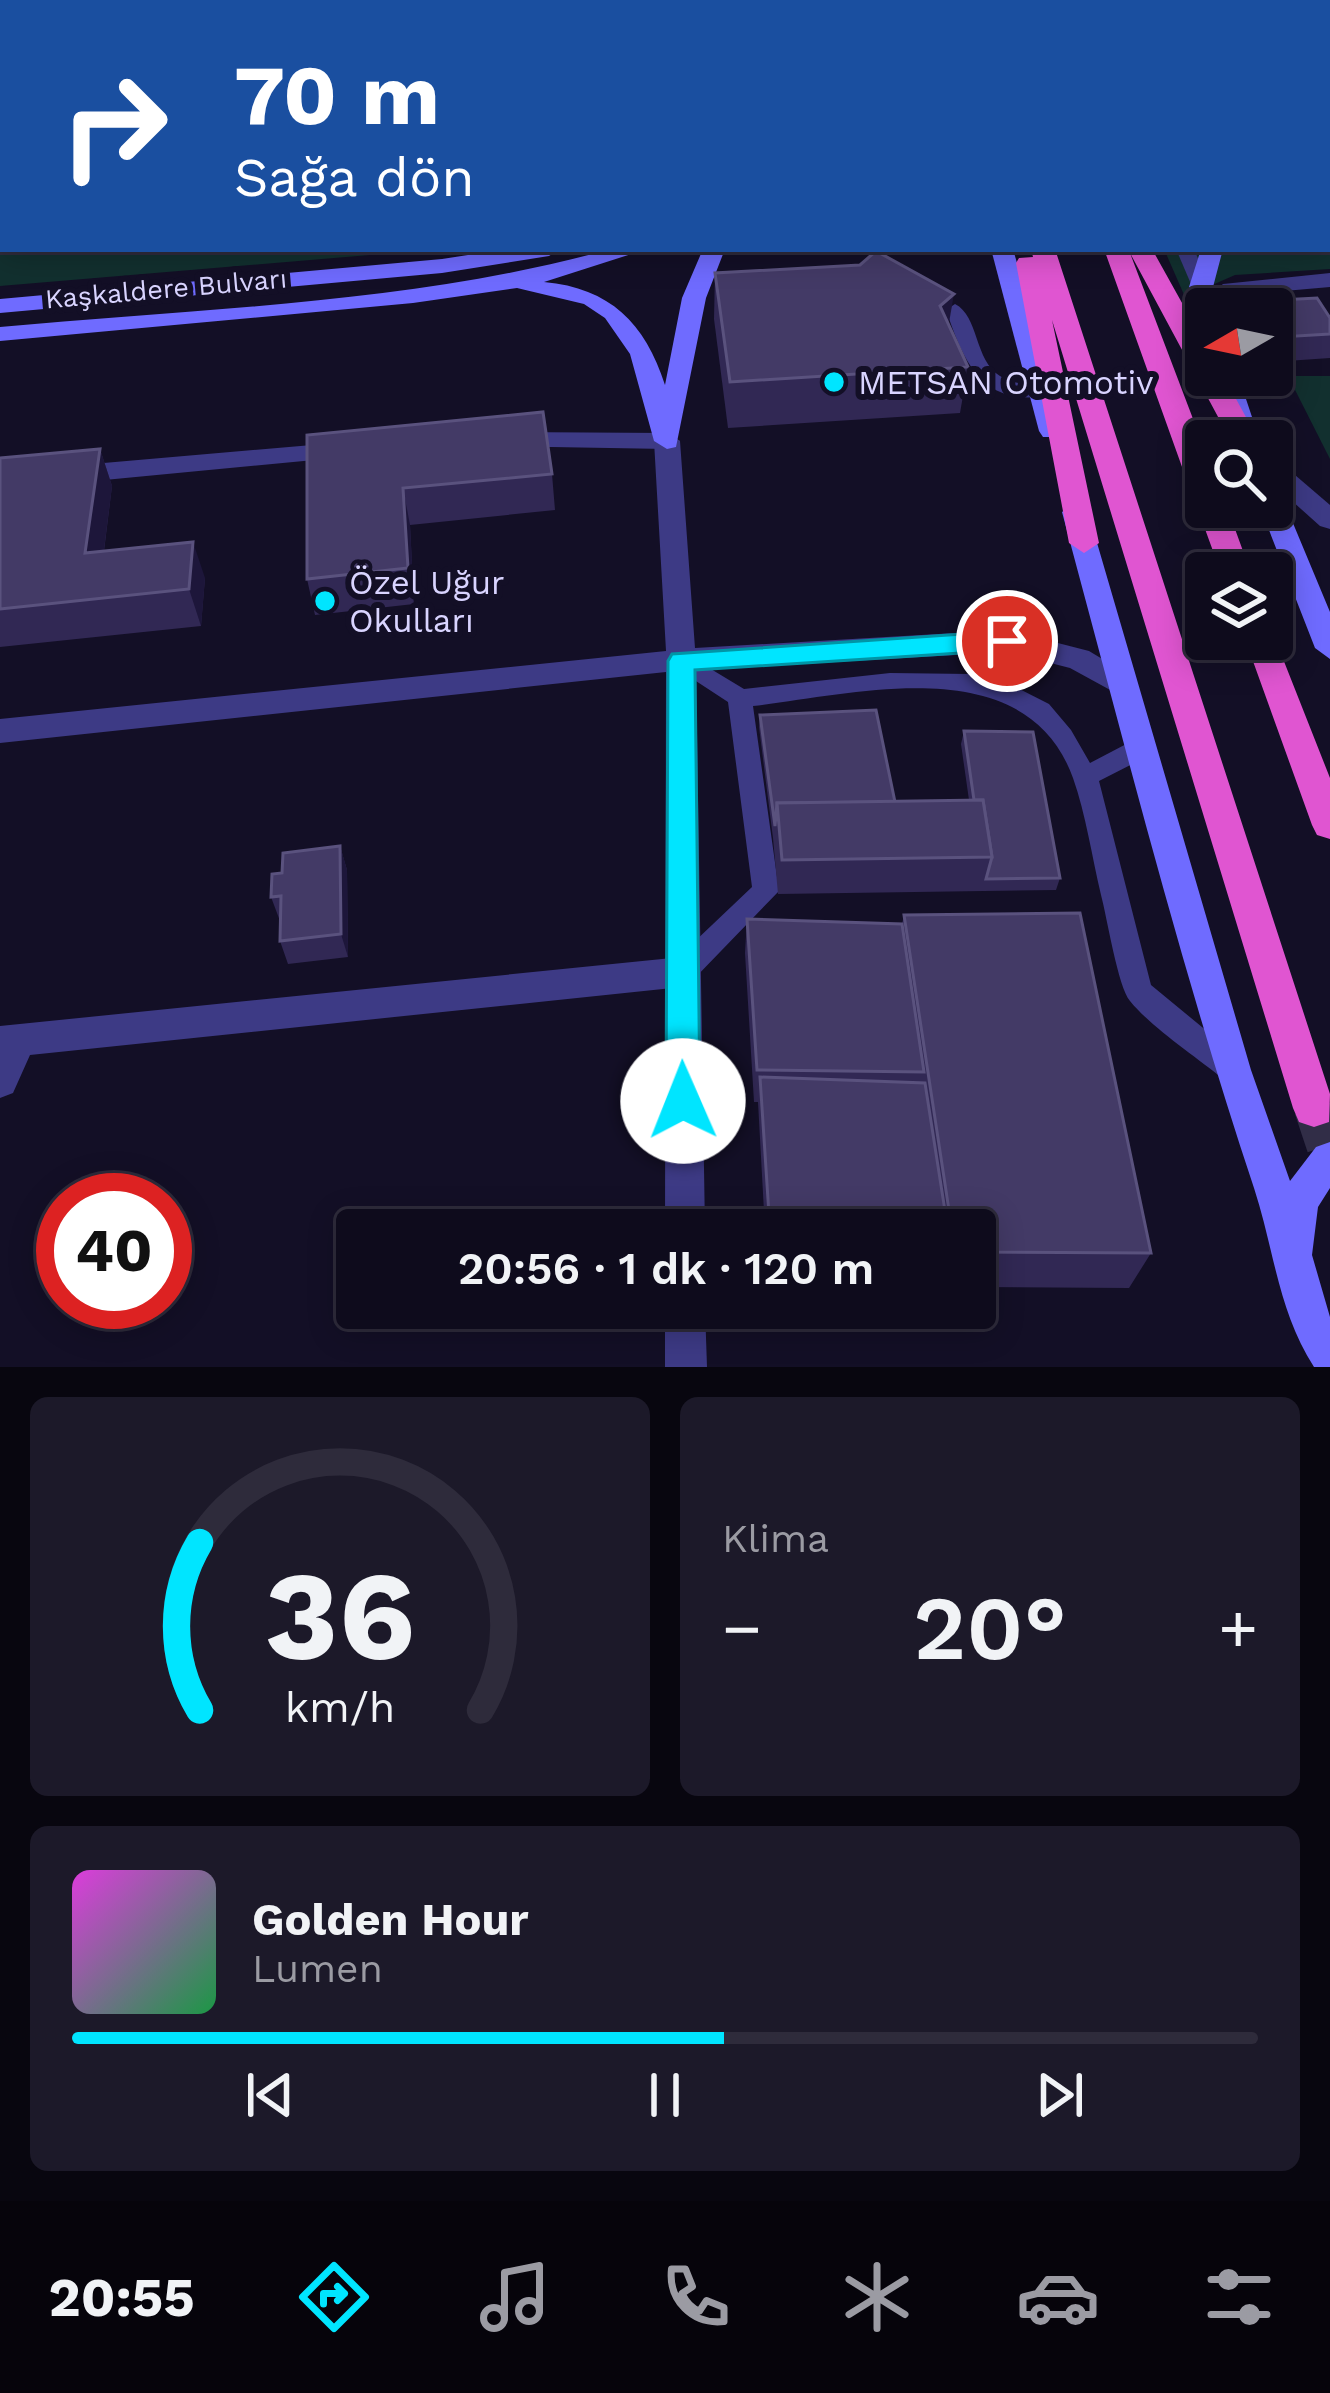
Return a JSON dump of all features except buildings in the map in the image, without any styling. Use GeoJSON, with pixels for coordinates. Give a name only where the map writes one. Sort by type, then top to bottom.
{"type":"FeatureCollection","features":[{"type":"Feature","properties":{"kind":"highway"},"geometry":{"type":"LineString","coordinates":[[1026,252],[1084,543]]}},
{"type":"Feature","properties":{"kind":"highway"},"geometry":{"type":"LineString","coordinates":[[1044,252],[1314,1108]]}},
{"type":"Feature","properties":{"kind":"highway"},"geometry":{"type":"LineString","coordinates":[[1117,252],[1185,435]]}},
{"type":"Feature","properties":{"kind":"highway"},"geometry":{"type":"LineString","coordinates":[[1142,252],[1185,330]]}},
{"type":"Feature","properties":{"kind":"highway"},"geometry":{"type":"LineString","coordinates":[[1269,660],[1330,825]]}},
{"type":"Feature","properties":{"kind":"main road","name":"Kaşkaldere Bulvarı"},"geometry":{"type":"LineString","coordinates":[[476,274],[496,252]]}},
{"type":"Feature","properties":{"kind":"main road","name":"Kaşkaldere Bulvarı"},"geometry":{"type":"LineString","coordinates":[[0,334],[476,274],[540,252]]}},
{"type":"Feature","properties":{"kind":"main road","name":"Kaşkaldere Bulvarı"},"geometry":{"type":"LineString","coordinates":[[0,306],[476,274],[528,279],[625,252]]}},
{"type":"Feature","properties":{"kind":"main road"},"geometry":{"type":"LineString","coordinates":[[667,441],[694,298],[713,252]]}},
{"type":"Feature","properties":{"kind":"main road"},"geometry":{"type":"LineString","coordinates":[[1003,252],[1233,1070],[1289,1237],[1297,1284],[1324,1352]]}},
{"type":"Feature","properties":{"kind":"main road"},"geometry":{"type":"LineString","coordinates":[[1206,288],[1212,252]]}},
{"type":"Feature","properties":{"kind":"main road","name":"Kaşkaldere Bulvarı"},"geometry":{"type":"LineString","coordinates":[[476,274],[561,288],[600,303],[629,326],[648,360],[667,441]]}},
{"type":"Feature","properties":{"kind":"main road"},"geometry":{"type":"LineString","coordinates":[[1282,528],[1330,648]]}},
{"type":"Feature","properties":{"kind":"main road"},"geometry":{"type":"LineString","coordinates":[[1289,1237],[1300,1194],[1330,1160]]}},
{"type":"Feature","properties":{"kind":"street"},"geometry":{"type":"LineString","coordinates":[[1242,288],[1330,280]]}},
{"type":"Feature","properties":{"kind":"street"},"geometry":{"type":"LineString","coordinates":[[491,440],[667,441],[682,661],[685,1209]]}},
{"type":"Feature","properties":{"kind":"street"},"geometry":{"type":"LineString","coordinates":[[0,481],[375,448]]}},
{"type":"Feature","properties":{"kind":"street"},"geometry":{"type":"LineString","coordinates":[[1293,488],[1330,520]]}},
{"type":"Feature","properties":{"kind":"street"},"geometry":{"type":"LineString","coordinates":[[0,731],[682,661],[1007,641],[1079,659],[1123,686]]}},
{"type":"Feature","properties":{"kind":"street"},"geometry":{"type":"LineString","coordinates":[[0,1081],[9,1041],[682,971]]}},
{"type":"Feature","properties":{"kind":"street"},"geometry":{"type":"LineString","coordinates":[[685,1329],[686,1367]]}},
{"type":"Feature","properties":{"kind":"lane"},"geometry":{"type":"LineString","coordinates":[[1186,252],[1198,288]]}},
{"type":"Feature","properties":{"kind":"lane"},"geometry":{"type":"LineString","coordinates":[[955,310],[979,373],[1003,389],[1040,392]]}},
{"type":"Feature","properties":{"kind":"lane"},"geometry":{"type":"LineString","coordinates":[[682,661],[740,698],[968,680],[1030,703],[1061,733],[1085,777],[1139,992],[1233,1070]]}},
{"type":"Feature","properties":{"kind":"lane"},"geometry":{"type":"LineString","coordinates":[[682,971],[766,891],[740,698]]}},
{"type":"Feature","properties":{"kind":"lane"},"geometry":{"type":"LineString","coordinates":[[1085,777],[1141,748]]}},
{"type":"Feature","properties":{"kind":"green space"},"geometry":{"type":"Polygon","coordinates":[[[0,252],[405,252],[0,286],[0,252]]]}},
{"type":"Feature","properties":{"kind":"green space"},"geometry":{"type":"Polygon","coordinates":[[[1165,252],[1330,252],[1330,269],[1235,275],[1205,288],[1185,288],[1185,297],[1165,252]]]}},
{"type":"Feature","properties":{"kind":"green space"},"geometry":{"type":"Polygon","coordinates":[[[1293,376],[1330,376],[1330,459],[1293,386],[1293,376]]]}},
{"type":"Feature","properties":{"kind":"tunnel"},"geometry":{"type":"LineString","coordinates":[[1314,1108],[1330,1156]]}},
{"type":"Feature","properties":{"kind":"place","name":"METSAN Otomotiv"},"geometry":{"type":"Point","coordinates":[834,382]}},
{"type":"Feature","properties":{"kind":"place","name":"Özel Uğur Okulları"},"geometry":{"type":"Point","coordinates":[325,601]}},
{"type":"Feature","properties":{"kind":"route"},"geometry":{"type":"LineString","coordinates":[[683,1101],[682,661],[1007,641]]}}]}
